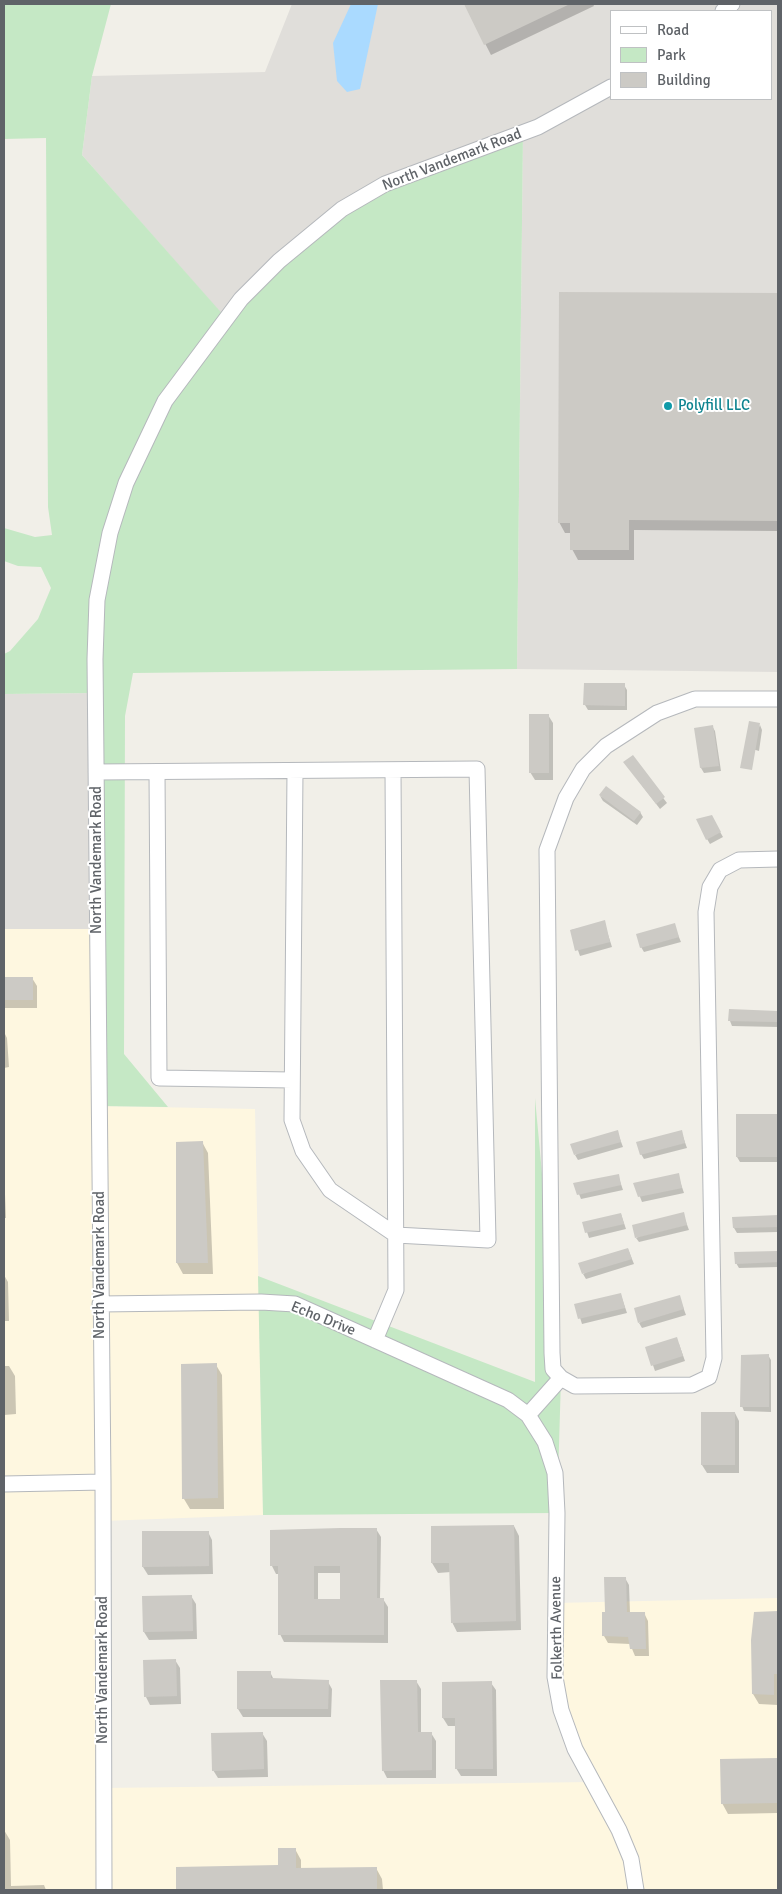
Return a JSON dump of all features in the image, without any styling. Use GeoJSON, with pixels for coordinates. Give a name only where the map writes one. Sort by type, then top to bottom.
{"type":"FeatureCollection","features":[{"type":"Feature","properties":{"kind":"street","name":"North Vandemark Road"},"geometry":{"type":"LineString","coordinates":[[104,1890],[103,1482],[96,772],[97,600],[110,533],[126,483],[164,402],[241,299],[279,261],[342,209],[385,184],[538,127],[610,88]]}},
{"type":"Feature","properties":{"kind":"street"},"geometry":{"type":"LineString","coordinates":[[778,699],[695,699],[657,713],[606,746],[583,769],[566,798],[547,850],[553,1369],[561,1378],[575,1386],[692,1386],[709,1377],[714,1358],[706,912],[710,886],[720,870],[739,860],[778,859]]}},
{"type":"Feature","properties":{"kind":"street"},"geometry":{"type":"LineString","coordinates":[[96,772],[477,769],[488,1240],[396,1235],[330,1190],[303,1151],[292,1120],[295,771]]}},
{"type":"Feature","properties":{"kind":"street"},"geometry":{"type":"LineString","coordinates":[[375,1340],[396,1290],[393,770]]}},
{"type":"Feature","properties":{"kind":"street"},"geometry":{"type":"LineString","coordinates":[[157,772],[159,1078],[292,1080]]}},
{"type":"Feature","properties":{"kind":"street","name":"Echo Drive"},"geometry":{"type":"LineString","coordinates":[[100,1304],[262,1302],[295,1304],[508,1400],[528,1415]]}},
{"type":"Feature","properties":{"kind":"street"},"geometry":{"type":"LineString","coordinates":[[528,1415],[561,1378]]}},
{"type":"Feature","properties":{"kind":"street","name":"Folkerth Avenue"},"geometry":{"type":"LineString","coordinates":[[528,1415],[545,1442],[555,1473],[557,1513],[555,1677],[561,1710],[575,1749],[619,1830],[631,1859],[636,1890]]}},
{"type":"Feature","properties":{"kind":"street"},"geometry":{"type":"LineString","coordinates":[[4,1484],[103,1482]]}},
{"type":"Feature","properties":{"kind":"shaded area"},"geometry":{"type":"Polygon","coordinates":[[[292,4],[778,4],[778,672],[517,669],[523,133],[226,319],[82,155],[92,76],[265,72],[292,4]]]}},
{"type":"Feature","properties":{"kind":"shaded area"},"geometry":{"type":"Polygon","coordinates":[[[95,693],[97,929],[4,929],[4,694],[95,693]]]}},
{"type":"Feature","properties":{"kind":"shaded area"},"geometry":{"type":"Polygon","coordinates":[[[4,929],[97,929],[99,1106],[255,1109],[263,1515],[103,1521],[103,1788],[593,1782],[567,1729],[555,1603],[778,1598],[778,1890],[4,1890],[4,929]]]}},
{"type":"Feature","properties":{"kind":"green space"},"geometry":{"type":"Polygon","coordinates":[[[4,4],[111,4],[92,76],[82,155],[226,318],[342,209],[523,133],[517,669],[133,673],[125,716],[124,1054],[168,1107],[99,1106],[95,693],[4,694],[4,654],[10,651],[38,619],[51,588],[41,567],[18,566],[4,561],[4,528],[35,537],[52,535],[48,507],[46,138],[4,139],[4,4]]]}},
{"type":"Feature","properties":{"kind":"green space"},"geometry":{"type":"Polygon","coordinates":[[[535,1098],[561,1378],[557,1513],[263,1515],[258,1276],[535,1382],[535,1098]]]}},
{"type":"Feature","properties":{"kind":"water"},"geometry":{"type":"Polygon","coordinates":[[[351,4],[378,4],[360,89],[347,92],[337,81],[333,43],[351,4]]]}},
{"type":"Feature","properties":{"kind":"building"},"geometry":{"type":"Polygon","coordinates":[[[464,4],[570,4],[484,45],[464,4]]]}},
{"type":"Feature","properties":{"kind":"building","name":"Polyfill LLC"},"geometry":{"type":"Polygon","coordinates":[[[559,292],[778,293],[778,521],[629,520],[629,550],[570,550],[570,523],[558,523],[559,292]]]}},
{"type":"Feature","properties":{"kind":"building"},"geometry":{"type":"Polygon","coordinates":[[[584,683],[625,683],[625,706],[583,705],[584,683]]]}},
{"type":"Feature","properties":{"kind":"building"},"geometry":{"type":"Polygon","coordinates":[[[529,714],[549,714],[549,773],[529,773],[529,714]]]}},
{"type":"Feature","properties":{"kind":"building"},"geometry":{"type":"Polygon","coordinates":[[[749,721],[760,723],[752,770],[740,768],[749,721]]]}},
{"type":"Feature","properties":{"kind":"building"},"geometry":{"type":"Polygon","coordinates":[[[713,725],[719,766],[700,768],[694,728],[713,725]]]}},
{"type":"Feature","properties":{"kind":"building"},"geometry":{"type":"Polygon","coordinates":[[[633,755],[665,797],[656,804],[623,762],[633,755]]]}},
{"type":"Feature","properties":{"kind":"building"},"geometry":{"type":"Polygon","coordinates":[[[606,786],[641,812],[634,821],[599,795],[606,786]]]}},
{"type":"Feature","properties":{"kind":"building"},"geometry":{"type":"Polygon","coordinates":[[[712,815],[721,832],[706,840],[696,819],[712,815]]]}},
{"type":"Feature","properties":{"kind":"building"},"geometry":{"type":"Polygon","coordinates":[[[605,920],[610,942],[575,951],[570,930],[605,920]]]}},
{"type":"Feature","properties":{"kind":"building"},"geometry":{"type":"Polygon","coordinates":[[[675,923],[679,937],[640,948],[636,934],[675,923]]]}},
{"type":"Feature","properties":{"kind":"building"},"geometry":{"type":"Polygon","coordinates":[[[4,977],[33,977],[33,1000],[4,1000],[4,977]]]}},
{"type":"Feature","properties":{"kind":"building"},"geometry":{"type":"Polygon","coordinates":[[[729,1009],[778,1011],[778,1022],[728,1021],[729,1009]]]}},
{"type":"Feature","properties":{"kind":"building"},"geometry":{"type":"Polygon","coordinates":[[[736,1114],[778,1114],[778,1157],[736,1157],[736,1114]]]}},
{"type":"Feature","properties":{"kind":"building"},"geometry":{"type":"Polygon","coordinates":[[[618,1130],[621,1142],[574,1155],[570,1144],[618,1130]]]}},
{"type":"Feature","properties":{"kind":"building"},"geometry":{"type":"Polygon","coordinates":[[[682,1130],[685,1143],[640,1155],[636,1142],[682,1130]]]}},
{"type":"Feature","properties":{"kind":"building"},"geometry":{"type":"Polygon","coordinates":[[[203,1141],[208,1263],[176,1263],[176,1142],[203,1141]]]}},
{"type":"Feature","properties":{"kind":"building"},"geometry":{"type":"Polygon","coordinates":[[[679,1173],[682,1188],[638,1197],[633,1183],[679,1173]]]}},
{"type":"Feature","properties":{"kind":"building"},"geometry":{"type":"Polygon","coordinates":[[[619,1174],[621,1185],[577,1195],[573,1183],[619,1174]]]}},
{"type":"Feature","properties":{"kind":"building"},"geometry":{"type":"Polygon","coordinates":[[[684,1212],[687,1225],[635,1238],[632,1225],[684,1212]]]}},
{"type":"Feature","properties":{"kind":"building"},"geometry":{"type":"Polygon","coordinates":[[[621,1213],[624,1224],[585,1233],[582,1222],[621,1213]]]}},
{"type":"Feature","properties":{"kind":"building"},"geometry":{"type":"Polygon","coordinates":[[[778,1215],[778,1227],[733,1228],[732,1217],[778,1215]]]}},
{"type":"Feature","properties":{"kind":"building"},"geometry":{"type":"Polygon","coordinates":[[[628,1248],[632,1259],[582,1274],[578,1263],[628,1248]]]}},
{"type":"Feature","properties":{"kind":"building"},"geometry":{"type":"Polygon","coordinates":[[[777,1251],[778,1262],[735,1264],[734,1252],[777,1251]]]}},
{"type":"Feature","properties":{"kind":"building"},"geometry":{"type":"Polygon","coordinates":[[[621,1293],[625,1308],[578,1319],[574,1304],[621,1293]]]}},
{"type":"Feature","properties":{"kind":"building"},"geometry":{"type":"Polygon","coordinates":[[[680,1295],[684,1309],[638,1323],[634,1308],[680,1295]]]}},
{"type":"Feature","properties":{"kind":"building"},"geometry":{"type":"Polygon","coordinates":[[[677,1337],[683,1356],[651,1366],[645,1347],[677,1337]]]}},
{"type":"Feature","properties":{"kind":"building"},"geometry":{"type":"Polygon","coordinates":[[[769,1354],[769,1407],[740,1407],[741,1355],[769,1354]]]}},
{"type":"Feature","properties":{"kind":"building"},"geometry":{"type":"Polygon","coordinates":[[[217,1363],[218,1498],[182,1499],[181,1364],[217,1363]]]}},
{"type":"Feature","properties":{"kind":"building"},"geometry":{"type":"Polygon","coordinates":[[[701,1412],[735,1412],[735,1465],[701,1465],[701,1412]]]}},
{"type":"Feature","properties":{"kind":"building"},"geometry":{"type":"Polygon","coordinates":[[[514,1525],[516,1621],[451,1623],[449,1563],[431,1563],[431,1526],[514,1525]]]}},
{"type":"Feature","properties":{"kind":"building"},"geometry":{"type":"Polygon","coordinates":[[[377,1528],[377,1598],[384,1598],[384,1635],[278,1635],[278,1566],[270,1566],[270,1530],[377,1528]],[[314,1566],[314,1599],[340,1599],[340,1566],[314,1566]]]}},
{"type":"Feature","properties":{"kind":"building"},"geometry":{"type":"Polygon","coordinates":[[[142,1531],[209,1531],[209,1566],[142,1567],[142,1531]]]}},
{"type":"Feature","properties":{"kind":"building"},"geometry":{"type":"Polygon","coordinates":[[[604,1577],[626,1577],[627,1612],[645,1612],[646,1649],[630,1649],[628,1637],[602,1636],[602,1612],[605,1612],[604,1577]]]}},
{"type":"Feature","properties":{"kind":"building"},"geometry":{"type":"Polygon","coordinates":[[[192,1595],[193,1631],[143,1632],[142,1596],[192,1595]]]}},
{"type":"Feature","properties":{"kind":"building"},"geometry":{"type":"Polygon","coordinates":[[[778,1611],[778,1674],[774,1674],[774,1695],[752,1694],[751,1640],[754,1612],[778,1611]]]}},
{"type":"Feature","properties":{"kind":"building"},"geometry":{"type":"Polygon","coordinates":[[[176,1659],[177,1696],[144,1697],[143,1660],[176,1659]]]}},
{"type":"Feature","properties":{"kind":"building"},"geometry":{"type":"Polygon","coordinates":[[[237,1671],[271,1671],[271,1678],[329,1680],[328,1709],[237,1709],[237,1671]]]}},
{"type":"Feature","properties":{"kind":"building"},"geometry":{"type":"Polygon","coordinates":[[[380,1680],[417,1680],[418,1732],[432,1732],[432,1770],[382,1771],[380,1680]]]}},
{"type":"Feature","properties":{"kind":"building"},"geometry":{"type":"Polygon","coordinates":[[[492,1681],[493,1769],[455,1769],[455,1718],[442,1718],[442,1682],[492,1681]]]}},
{"type":"Feature","properties":{"kind":"building"},"geometry":{"type":"Polygon","coordinates":[[[263,1732],[264,1769],[212,1771],[211,1733],[263,1732]]]}},
{"type":"Feature","properties":{"kind":"building"},"geometry":{"type":"Polygon","coordinates":[[[778,1758],[778,1803],[721,1804],[720,1759],[778,1758]]]}},
{"type":"Feature","properties":{"kind":"building"},"geometry":{"type":"Polygon","coordinates":[[[278,1848],[296,1848],[296,1868],[377,1867],[377,1890],[176,1890],[176,1867],[278,1865],[278,1848]]]}},
{"type":"Feature","properties":{"kind":"place","name":"Polyfill LLC"},"geometry":{"type":"Point","coordinates":[668,406]}}]}
